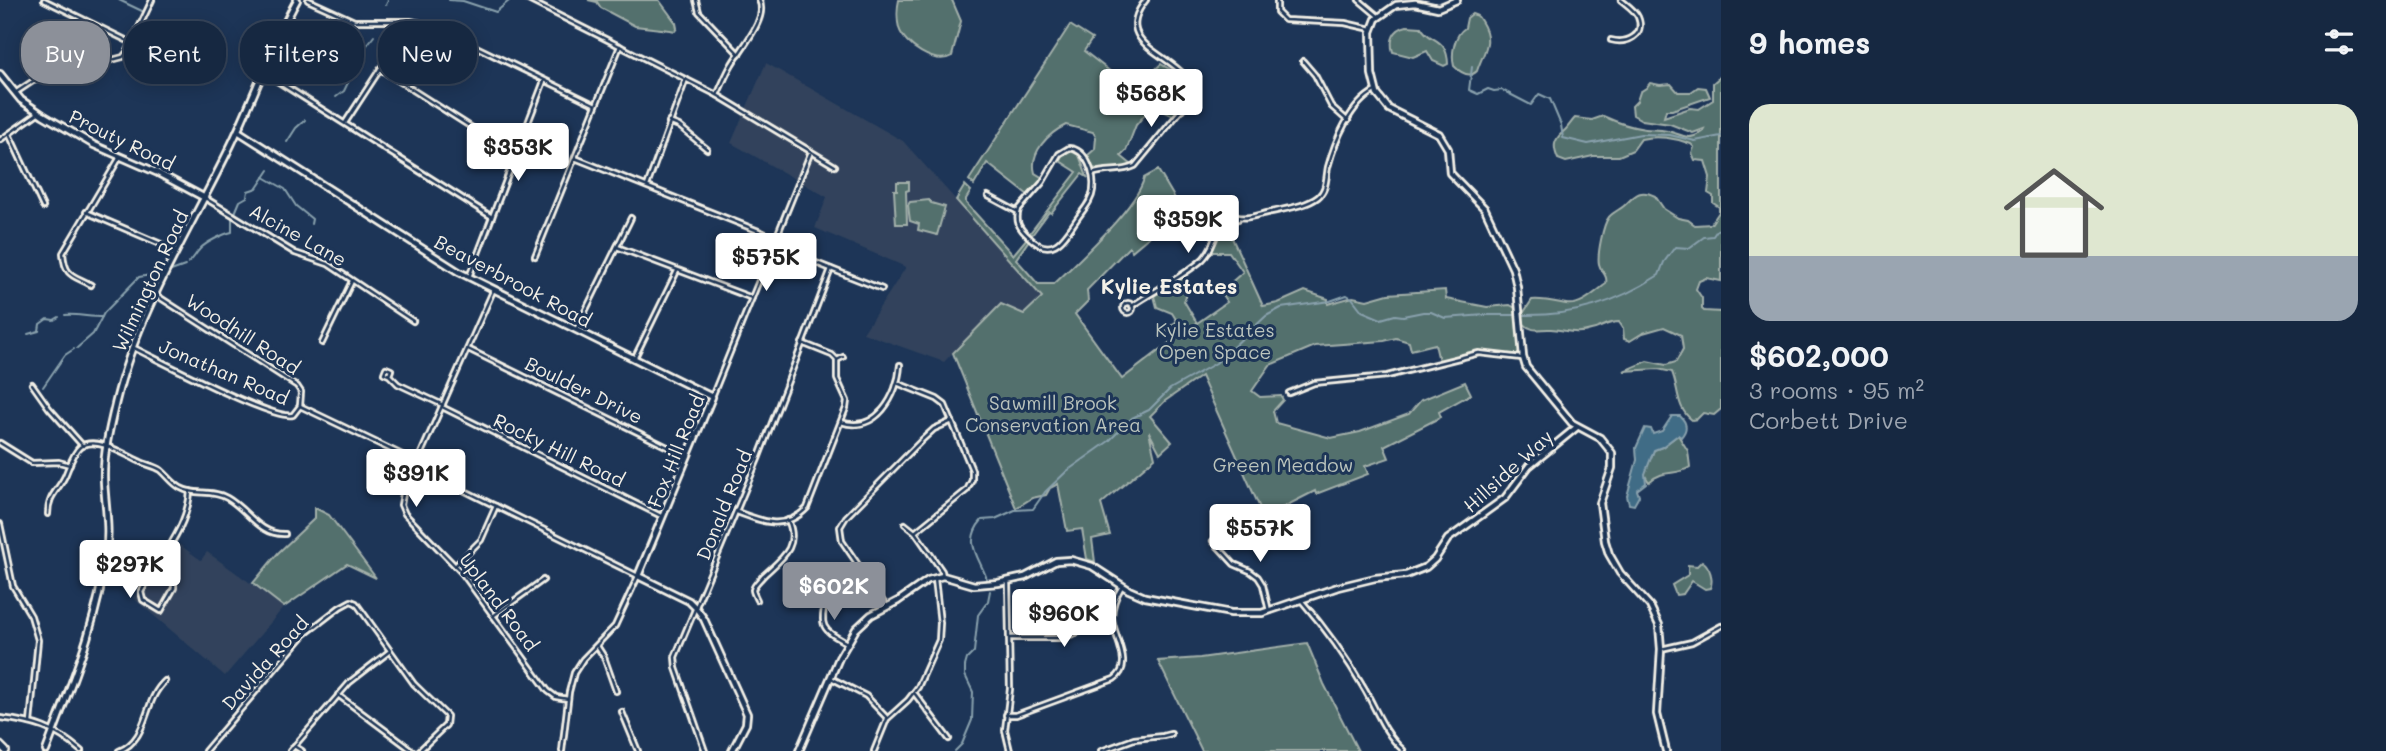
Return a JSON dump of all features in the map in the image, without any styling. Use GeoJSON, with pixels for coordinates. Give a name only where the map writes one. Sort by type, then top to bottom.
{"type":"FeatureCollection","features":[{"type":"Feature","properties":{"kind":"main road"},"geometry":{"type":"LineString","coordinates":[[0,745],[6,751]]}},
{"type":"Feature","properties":{"kind":"street"},"geometry":{"type":"LineString","coordinates":[[44,0],[124,39]]}},
{"type":"Feature","properties":{"kind":"street"},"geometry":{"type":"LineString","coordinates":[[142,21],[152,0]]}},
{"type":"Feature","properties":{"kind":"street","name":"Wilmington Road"},"geometry":{"type":"LineString","coordinates":[[286,21],[297,0]]}},
{"type":"Feature","properties":{"kind":"street"},"geometry":{"type":"LineString","coordinates":[[308,0],[354,22],[378,22]]}},
{"type":"Feature","properties":{"kind":"street"},"geometry":{"type":"LineString","coordinates":[[528,0],[718,95],[835,166]]}},
{"type":"Feature","properties":{"kind":"street"},"geometry":{"type":"LineString","coordinates":[[696,0],[701,13],[739,54]]}},
{"type":"Feature","properties":{"kind":"street"},"geometry":{"type":"LineString","coordinates":[[718,95],[732,63],[761,16],[759,0]]}},
{"type":"Feature","properties":{"kind":"street"},"geometry":{"type":"LineString","coordinates":[[1091,174],[1104,170],[1126,170],[1135,166],[1192,97],[1192,88],[1186,74],[1149,49],[1140,39],[1136,18],[1139,8],[1146,0]]}},
{"type":"Feature","properties":{"kind":"street"},"geometry":{"type":"LineString","coordinates":[[1277,0],[1277,12],[1285,20],[1345,23],[1371,29]]}},
{"type":"Feature","properties":{"kind":"street"},"geometry":{"type":"LineString","coordinates":[[1359,0],[1378,17]]}},
{"type":"Feature","properties":{"kind":"street"},"geometry":{"type":"LineString","coordinates":[[1457,0],[1438,8],[1415,3],[1399,4],[1378,17],[1371,29],[1372,69],[1376,91],[1389,109],[1439,134],[1448,149],[1451,175],[1476,198],[1489,215],[1516,281],[1523,359],[1527,368],[1577,427],[1600,438],[1612,453],[1612,467],[1600,504],[1606,544],[1620,573],[1653,612],[1661,632],[1657,711],[1666,751]]}},
{"type":"Feature","properties":{"kind":"street"},"geometry":{"type":"LineString","coordinates":[[1611,40],[1628,41],[1639,29],[1637,14],[1621,0]]}},
{"type":"Feature","properties":{"kind":"street"},"geometry":{"type":"LineString","coordinates":[[535,256],[620,46]]}},
{"type":"Feature","properties":{"kind":"street"},"geometry":{"type":"LineString","coordinates":[[477,47],[596,105]]}},
{"type":"Feature","properties":{"kind":"street"},"geometry":{"type":"LineString","coordinates":[[15,93],[33,81],[124,56]]}},
{"type":"Feature","properties":{"kind":"street"},"geometry":{"type":"LineString","coordinates":[[1303,61],[1315,75],[1329,104],[1348,121]]}},
{"type":"Feature","properties":{"kind":"street"},"geometry":{"type":"LineString","coordinates":[[345,123],[378,72]]}},
{"type":"Feature","properties":{"kind":"street","name":"Prouty Road"},"geometry":{"type":"LineString","coordinates":[[0,74],[15,93],[38,113],[94,145],[158,173],[205,198]]}},
{"type":"Feature","properties":{"kind":"street"},"geometry":{"type":"LineString","coordinates":[[647,186],[686,79]]}},
{"type":"Feature","properties":{"kind":"street"},"geometry":{"type":"LineString","coordinates":[[469,277],[544,80]]}},
{"type":"Feature","properties":{"kind":"street","name":"Wilmington Road"},"geometry":{"type":"LineString","coordinates":[[46,751],[89,634],[106,554],[108,522],[104,475],[116,400],[133,348],[156,295],[238,131],[257,84]]}},
{"type":"Feature","properties":{"kind":"street"},"geometry":{"type":"LineString","coordinates":[[282,84],[492,216]]}},
{"type":"Feature","properties":{"kind":"street"},"geometry":{"type":"LineString","coordinates":[[404,84],[515,155]]}},
{"type":"Feature","properties":{"kind":"street"},"geometry":{"type":"LineString","coordinates":[[1132,306],[1202,260],[1220,229],[1231,221],[1305,203],[1320,196],[1331,160],[1348,121],[1359,103],[1376,91]]}},
{"type":"Feature","properties":{"kind":"street"},"geometry":{"type":"LineString","coordinates":[[0,140],[38,113]]}},
{"type":"Feature","properties":{"kind":"street"},"geometry":{"type":"LineString","coordinates":[[669,122],[676,124],[708,149]]}},
{"type":"Feature","properties":{"kind":"street","name":"Beaverbrook Road"},"geometry":{"type":"LineString","coordinates":[[238,131],[469,277],[712,397]]}},
{"type":"Feature","properties":{"kind":"street"},"geometry":{"type":"LineString","coordinates":[[9,134],[43,207]]}},
{"type":"Feature","properties":{"kind":"street"},"geometry":{"type":"LineString","coordinates":[[1072,148],[1085,155],[1093,187],[1090,198],[1062,241],[1056,245],[1044,246],[1031,240],[1017,224],[1018,212],[1064,150],[1072,148]]}},
{"type":"Feature","properties":{"kind":"street","name":"Fox Hill Road"},"geometry":{"type":"LineString","coordinates":[[562,751],[568,699],[576,670],[615,626],[638,576],[811,152]]}},
{"type":"Feature","properties":{"kind":"street"},"geometry":{"type":"LineString","coordinates":[[91,285],[72,276],[62,255],[120,157]]}},
{"type":"Feature","properties":{"kind":"street"},"geometry":{"type":"LineString","coordinates":[[575,158],[776,237]]}},
{"type":"Feature","properties":{"kind":"street"},"geometry":{"type":"LineString","coordinates":[[988,196],[1018,212]]}},
{"type":"Feature","properties":{"kind":"street","name":"Alcine Lane"},"geometry":{"type":"LineString","coordinates":[[205,198],[299,255],[328,264],[412,321]]}},
{"type":"Feature","properties":{"kind":"street"},"geometry":{"type":"LineString","coordinates":[[86,212],[178,252]]}},
{"type":"Feature","properties":{"kind":"street"},"geometry":{"type":"LineString","coordinates":[[1231,214],[1241,219]]}},
{"type":"Feature","properties":{"kind":"street"},"geometry":{"type":"LineString","coordinates":[[576,330],[631,218]]}},
{"type":"Feature","properties":{"kind":"street"},"geometry":{"type":"LineString","coordinates":[[773,246],[883,289]]}},
{"type":"Feature","properties":{"kind":"street"},"geometry":{"type":"LineString","coordinates":[[617,247],[752,298]]}},
{"type":"Feature","properties":{"kind":"street","name":"Donald Road"},"geometry":{"type":"LineString","coordinates":[[705,751],[675,663],[831,269]]}},
{"type":"Feature","properties":{"kind":"street"},"geometry":{"type":"LineString","coordinates":[[634,359],[678,270]]}},
{"type":"Feature","properties":{"kind":"street"},"geometry":{"type":"LineString","coordinates":[[322,343],[352,281]]}},
{"type":"Feature","properties":{"kind":"street","name":"Upland Road"},"geometry":{"type":"LineString","coordinates":[[495,288],[403,494],[402,510],[455,566],[550,692],[556,697],[568,699]]}},
{"type":"Feature","properties":{"kind":"street","name":"Woodhill Road"},"geometry":{"type":"LineString","coordinates":[[156,295],[296,384],[301,392],[300,406]]}},
{"type":"Feature","properties":{"kind":"street"},"geometry":{"type":"LineString","coordinates":[[737,512],[765,523],[778,523],[800,514],[808,506],[841,422],[847,403],[837,379],[836,360],[832,355],[802,343]]}},
{"type":"Feature","properties":{"kind":"street","name":"Jonathan Road"},"geometry":{"type":"LineString","coordinates":[[133,348],[247,402],[283,416],[293,415],[300,406]]}},
{"type":"Feature","properties":{"kind":"street","name":"Boulder Drive"},"geometry":{"type":"LineString","coordinates":[[468,349],[688,457]]}},
{"type":"Feature","properties":{"kind":"street"},"geometry":{"type":"LineString","coordinates":[[1289,393],[1314,383],[1387,376],[1483,353],[1523,359]]}},
{"type":"Feature","properties":{"kind":"street"},"geometry":{"type":"LineString","coordinates":[[836,360],[843,357]]}},
{"type":"Feature","properties":{"kind":"street"},"geometry":{"type":"LineString","coordinates":[[841,422],[858,426],[871,421],[888,403],[897,383],[900,365]]}},
{"type":"Feature","properties":{"kind":"street","name":"Rocky Hill Road"},"geometry":{"type":"LineString","coordinates":[[389,375],[397,384],[664,517]]}},
{"type":"Feature","properties":{"kind":"street"},"geometry":{"type":"LineString","coordinates":[[897,383],[940,401],[947,408],[972,470],[972,483],[967,490],[915,532]]}},
{"type":"Feature","properties":{"kind":"street"},"geometry":{"type":"LineString","coordinates":[[32,384],[49,408],[83,446]]}},
{"type":"Feature","properties":{"kind":"street"},"geometry":{"type":"LineString","coordinates":[[300,406],[417,463]]}},
{"type":"Feature","properties":{"kind":"street"},"geometry":{"type":"LineString","coordinates":[[886,606],[842,541],[839,530],[841,523],[922,440],[934,429],[952,421]]}},
{"type":"Feature","properties":{"kind":"street","name":"Hillside Way"},"geometry":{"type":"LineString","coordinates":[[934,577],[943,576],[974,584],[1008,582],[1025,577],[1056,561],[1068,560],[1093,566],[1122,586],[1145,597],[1231,613],[1254,614],[1269,611],[1354,583],[1406,575],[1426,567],[1433,562],[1451,537],[1506,496],[1529,466],[1577,427]]}},
{"type":"Feature","properties":{"kind":"street"},"geometry":{"type":"LineString","coordinates":[[0,443],[32,463],[59,462],[70,465]]}},
{"type":"Feature","properties":{"kind":"street"},"geometry":{"type":"LineString","coordinates":[[48,514],[50,499],[59,488],[78,450],[83,446],[107,447],[158,468],[178,486],[190,491],[208,491],[221,495],[239,506],[265,530],[285,534]]}},
{"type":"Feature","properties":{"kind":"street"},"geometry":{"type":"LineString","coordinates":[[457,487],[690,602],[704,619],[747,714],[746,725],[732,751]]}},
{"type":"Feature","properties":{"kind":"street"},"geometry":{"type":"LineString","coordinates":[[106,554],[130,563],[150,576],[163,576],[174,583],[174,588],[161,611],[141,597],[141,591],[150,576],[179,530],[190,491]]}},
{"type":"Feature","properties":{"kind":"street"},"geometry":{"type":"LineString","coordinates":[[455,566],[481,540],[496,506]]}},
{"type":"Feature","properties":{"kind":"street"},"geometry":{"type":"LineString","coordinates":[[757,600],[753,590],[756,584],[778,562],[792,541],[793,532],[788,520]]}},
{"type":"Feature","properties":{"kind":"street"},"geometry":{"type":"LineString","coordinates":[[0,524],[13,586],[32,620],[38,640],[30,723]]}},
{"type":"Feature","properties":{"kind":"street"},"geometry":{"type":"LineString","coordinates":[[905,524],[915,532],[943,576]]}},
{"type":"Feature","properties":{"kind":"street"},"geometry":{"type":"LineString","coordinates":[[1213,541],[1234,564],[1258,577],[1263,585],[1269,611]]}},
{"type":"Feature","properties":{"kind":"street"},"geometry":{"type":"LineString","coordinates":[[799,751],[847,643],[867,618],[934,577],[940,635],[915,693],[887,719],[874,751]]}},
{"type":"Feature","properties":{"kind":"street"},"geometry":{"type":"LineString","coordinates":[[493,616],[542,580]]}},
{"type":"Feature","properties":{"kind":"street"},"geometry":{"type":"LineString","coordinates":[[1008,582],[1010,689],[1004,730],[1010,751]]}},
{"type":"Feature","properties":{"kind":"street"},"geometry":{"type":"LineString","coordinates":[[1006,715],[1016,715],[1119,675],[1124,662],[1112,621],[1113,605],[1122,586]]}},
{"type":"Feature","properties":{"kind":"street"},"geometry":{"type":"LineString","coordinates":[[826,598],[822,620],[824,628],[847,643]]}},
{"type":"Feature","properties":{"kind":"street"},"geometry":{"type":"LineString","coordinates":[[1301,600],[1336,642],[1385,730],[1403,750]]}},
{"type":"Feature","properties":{"kind":"street","name":"Davida Road"},"geometry":{"type":"LineString","coordinates":[[205,751],[305,635],[340,607],[352,601],[356,603],[390,651]]}},
{"type":"Feature","properties":{"kind":"street"},"geometry":{"type":"LineString","coordinates":[[1010,638],[1063,638],[1112,621]]}},
{"type":"Feature","properties":{"kind":"street"},"geometry":{"type":"LineString","coordinates":[[1661,649],[1692,642],[1721,626]]}},
{"type":"Feature","properties":{"kind":"street"},"geometry":{"type":"LineString","coordinates":[[597,646],[606,662],[615,691]]}},
{"type":"Feature","properties":{"kind":"street"},"geometry":{"type":"LineString","coordinates":[[290,751],[361,671],[390,651],[417,688],[448,718],[444,727],[419,751]]}},
{"type":"Feature","properties":{"kind":"street"},"geometry":{"type":"LineString","coordinates":[[831,678],[866,696],[887,719]]}},
{"type":"Feature","properties":{"kind":"street"},"geometry":{"type":"LineString","coordinates":[[119,751],[135,742],[156,692],[165,681]]}},
{"type":"Feature","properties":{"kind":"street"},"geometry":{"type":"LineString","coordinates":[[915,693],[949,738]]}},
{"type":"Feature","properties":{"kind":"street"},"geometry":{"type":"LineString","coordinates":[[338,695],[413,751]]}},
{"type":"Feature","properties":{"kind":"street"},"geometry":{"type":"LineString","coordinates":[[622,712],[638,751]]}},
{"type":"Feature","properties":{"kind":"street"},"geometry":{"type":"LineString","coordinates":[[0,718],[54,730],[81,751]]}},
{"type":"Feature","properties":{"kind":"street"},"geometry":{"type":"LineString","coordinates":[[1101,751],[1138,738],[1171,734]]}},
{"type":"Feature","properties":{"kind":"street"},"geometry":{"type":"LineString","coordinates":[[1117,745],[1119,751]]}},
{"type":"Feature","properties":{"kind":"street"},"geometry":{"type":"LineString","coordinates":[[294,746],[302,751]]}},
{"type":"Feature","properties":{"kind":"shaded area"},"geometry":{"type":"Polygon","coordinates":[[[766,63],[903,141],[1043,297],[1024,314],[1000,304],[944,362],[863,333],[906,267],[815,228],[827,197],[731,143],[766,63]]]}},
{"type":"Feature","properties":{"kind":"shaded area"},"geometry":{"type":"Polygon","coordinates":[[[1672,416],[1680,416],[1686,426],[1685,431],[1681,437],[1678,435],[1654,450],[1645,474],[1646,483],[1637,490],[1639,496],[1634,505],[1629,504],[1627,496],[1637,460],[1636,448],[1645,428],[1651,429],[1653,434],[1662,431],[1672,416]]]}},
{"type":"Feature","properties":{"kind":"shaded area"},"geometry":{"type":"Polygon","coordinates":[[[177,543],[201,560],[207,552],[284,607],[225,676],[133,598],[144,581],[151,579],[173,544],[177,543]]]}},
{"type":"Feature","properties":{"kind":"green space"},"geometry":{"type":"Polygon","coordinates":[[[588,0],[659,0],[677,28],[675,31],[635,26],[601,8],[597,2],[588,0]]]}},
{"type":"Feature","properties":{"kind":"green space"},"geometry":{"type":"Polygon","coordinates":[[[899,0],[952,0],[961,21],[952,56],[929,56],[907,41],[898,25],[899,0]]]}},
{"type":"Feature","properties":{"kind":"green space"},"geometry":{"type":"Polygon","coordinates":[[[1472,14],[1478,16],[1485,28],[1487,41],[1477,71],[1468,75],[1454,66],[1453,51],[1458,35],[1472,14]]]}},
{"type":"Feature","properties":{"kind":"green space"},"geometry":{"type":"Polygon","coordinates":[[[1070,25],[1092,39],[1084,51],[1134,90],[1161,64],[1185,80],[1189,91],[1187,98],[1174,116],[1152,106],[1136,125],[1126,151],[1121,156],[1132,165],[1112,170],[1092,168],[1087,156],[1095,149],[1096,137],[1093,132],[1066,125],[1047,138],[1038,151],[1035,173],[1043,178],[1028,195],[987,163],[974,185],[969,180],[1070,25]]]}},
{"type":"Feature","properties":{"kind":"green space"},"geometry":{"type":"Polygon","coordinates":[[[1407,26],[1421,27],[1428,36],[1441,44],[1448,64],[1444,66],[1433,61],[1427,51],[1413,57],[1393,52],[1394,36],[1407,26]]]}},
{"type":"Feature","properties":{"kind":"green space"},"geometry":{"type":"Polygon","coordinates":[[[1721,76],[1721,281],[1706,278],[1699,281],[1696,289],[1702,298],[1704,311],[1721,312],[1721,409],[1714,415],[1703,413],[1692,420],[1680,404],[1672,372],[1658,369],[1624,371],[1647,361],[1666,365],[1676,362],[1683,349],[1681,335],[1664,327],[1643,333],[1630,341],[1624,339],[1623,328],[1619,322],[1581,332],[1534,329],[1524,324],[1522,315],[1532,300],[1577,303],[1606,284],[1599,260],[1605,226],[1611,215],[1639,194],[1655,196],[1664,209],[1678,218],[1695,225],[1711,224],[1719,212],[1719,207],[1713,203],[1713,196],[1708,193],[1710,177],[1705,161],[1695,160],[1692,153],[1694,147],[1691,144],[1653,137],[1641,139],[1633,150],[1619,156],[1593,156],[1566,162],[1558,159],[1555,144],[1575,118],[1592,120],[1603,116],[1634,127],[1694,136],[1704,129],[1693,133],[1670,124],[1642,120],[1633,115],[1632,106],[1640,92],[1650,83],[1671,84],[1678,92],[1691,92],[1698,87],[1706,88],[1710,97],[1666,110],[1664,117],[1690,108],[1699,109],[1713,100],[1713,83],[1721,76]]]}},
{"type":"Feature","properties":{"kind":"green space"},"geometry":{"type":"Polygon","coordinates":[[[1069,150],[1079,155],[1087,177],[1082,174],[1032,235],[1030,233],[1077,172],[1060,161],[1062,155],[1069,150]]]}},
{"type":"Feature","properties":{"kind":"green space"},"geometry":{"type":"Polygon","coordinates":[[[1158,170],[1186,217],[1151,235],[1132,251],[1129,247],[1087,290],[1088,301],[1075,314],[1122,379],[1173,340],[1166,329],[1177,321],[1172,313],[1157,307],[1154,296],[1184,276],[1190,286],[1184,301],[1197,323],[1227,302],[1220,292],[1243,272],[1229,252],[1212,252],[1219,236],[1228,229],[1263,306],[1278,303],[1305,291],[1328,299],[1328,304],[1353,297],[1367,300],[1388,294],[1445,290],[1446,299],[1487,307],[1510,305],[1517,309],[1520,353],[1516,355],[1481,351],[1439,361],[1435,344],[1411,350],[1409,342],[1396,338],[1315,346],[1270,365],[1252,391],[1260,397],[1281,396],[1283,400],[1273,411],[1276,423],[1331,438],[1360,432],[1409,414],[1421,400],[1465,382],[1471,394],[1439,412],[1441,417],[1384,446],[1389,458],[1365,466],[1368,474],[1316,494],[1315,491],[1264,517],[1201,376],[1165,401],[1150,416],[1172,442],[1160,453],[1149,432],[1155,458],[1101,504],[1110,535],[1092,539],[1095,562],[1087,559],[1082,529],[1067,531],[1058,484],[1050,488],[1046,495],[1032,498],[1016,508],[953,353],[1001,304],[1024,314],[1042,297],[956,200],[965,185],[971,191],[966,203],[1013,255],[1027,238],[1029,240],[1016,259],[1038,284],[1054,284],[1119,218],[1131,203],[1144,178],[1158,170]]]}},
{"type":"Feature","properties":{"kind":"green space"},"geometry":{"type":"Polygon","coordinates":[[[897,182],[909,182],[909,190],[906,191],[907,224],[896,224],[894,190],[897,190],[897,182]]]}},
{"type":"Feature","properties":{"kind":"green space"},"geometry":{"type":"Polygon","coordinates":[[[929,200],[945,207],[937,235],[918,230],[919,224],[910,221],[910,202],[929,200]]]}},
{"type":"Feature","properties":{"kind":"green space"},"geometry":{"type":"Polygon","coordinates":[[[1678,435],[1688,451],[1690,467],[1680,472],[1660,475],[1649,482],[1644,474],[1654,450],[1678,435]]]}},
{"type":"Feature","properties":{"kind":"green space"},"geometry":{"type":"Polygon","coordinates":[[[315,508],[329,515],[376,578],[347,564],[284,607],[253,583],[278,553],[315,518],[315,508]]]}},
{"type":"Feature","properties":{"kind":"green space"},"geometry":{"type":"Polygon","coordinates":[[[1702,561],[1710,573],[1710,588],[1705,589],[1692,581],[1683,594],[1676,595],[1672,585],[1688,575],[1688,565],[1697,566],[1702,561]]]}},
{"type":"Feature","properties":{"kind":"green space"},"geometry":{"type":"Polygon","coordinates":[[[1307,643],[1324,684],[1358,751],[1202,751],[1158,661],[1307,643]]]}},
{"type":"Feature","properties":{"kind":"waterway"},"geometry":{"type":"LineString","coordinates":[[119,0],[142,11]]}},
{"type":"Feature","properties":{"kind":"waterway"},"geometry":{"type":"LineString","coordinates":[[386,5],[388,0]]}},
{"type":"Feature","properties":{"kind":"waterway"},"geometry":{"type":"LineString","coordinates":[[449,0],[463,1],[496,12],[510,0]]}},
{"type":"Feature","properties":{"kind":"waterway"},"geometry":{"type":"LineString","coordinates":[[336,97],[344,91],[364,49],[374,36]]}},
{"type":"Feature","properties":{"kind":"waterway"},"geometry":{"type":"LineString","coordinates":[[1472,67],[1469,90],[1478,94],[1488,89],[1502,90],[1531,105],[1539,94],[1550,99],[1561,125],[1563,138],[1588,144],[1641,134],[1670,135],[1695,141],[1721,136]]}},
{"type":"Feature","properties":{"kind":"waterway"},"geometry":{"type":"LineString","coordinates":[[287,142],[305,120]]}},
{"type":"Feature","properties":{"kind":"waterway"},"geometry":{"type":"LineString","coordinates":[[235,213],[240,201],[247,197],[248,191],[257,188],[269,170]]}},
{"type":"Feature","properties":{"kind":"waterway"},"geometry":{"type":"LineString","coordinates":[[264,177],[285,189],[296,206],[312,219],[311,224]]}},
{"type":"Feature","properties":{"kind":"waterway"},"geometry":{"type":"LineString","coordinates":[[188,263],[206,244],[232,232],[232,218]]}},
{"type":"Feature","properties":{"kind":"waterway"},"geometry":{"type":"LineString","coordinates":[[1522,315],[1560,313],[1611,300],[1659,275],[1664,262],[1675,247],[1689,248],[1721,229]]}},
{"type":"Feature","properties":{"kind":"waterway"},"geometry":{"type":"LineString","coordinates":[[171,271],[185,266]]}},
{"type":"Feature","properties":{"kind":"waterway"},"geometry":{"type":"LineString","coordinates":[[77,348],[93,334],[104,313],[139,277],[162,273]]}},
{"type":"Feature","properties":{"kind":"waterway"},"geometry":{"type":"LineString","coordinates":[[988,582],[973,543],[976,528],[982,520],[995,519],[1015,510],[1033,509],[1045,492],[1067,471],[1109,441],[1132,418],[1149,410],[1170,389],[1216,363],[1266,316],[1281,308],[1330,301],[1347,295],[1362,311],[1381,319],[1423,312],[1431,312],[1445,318],[1517,315]]}},
{"type":"Feature","properties":{"kind":"waterway"},"geometry":{"type":"LineString","coordinates":[[65,315],[102,317]]}},
{"type":"Feature","properties":{"kind":"waterway"},"geometry":{"type":"LineString","coordinates":[[28,334],[39,331],[40,324],[47,319],[54,320],[59,317]]}},
{"type":"Feature","properties":{"kind":"waterway"},"geometry":{"type":"LineString","coordinates":[[43,387],[65,355],[74,349]]}},
{"type":"Feature","properties":{"kind":"waterway"},"geometry":{"type":"LineString","coordinates":[[955,751],[962,744],[972,720],[973,692],[965,675],[965,666],[967,659],[974,652],[978,615],[988,601],[990,591]]}},
{"type":"Feature","properties":{"kind":"district","name":"Kylie Estates"},"geometry":{"type":"Point","coordinates":[1169,287]}},
{"type":"Feature","properties":{"kind":"park label","name":"Kylie Estates Open Space"},"geometry":{"type":"Point","coordinates":[1215,341]}},
{"type":"Feature","properties":{"kind":"park label","name":"Sawmill Brook Conservation Area"},"geometry":{"type":"Point","coordinates":[1053,414]}},
{"type":"Feature","properties":{"kind":"park label","name":"Green Meadow"},"geometry":{"type":"Point","coordinates":[1283,465]}}]}
